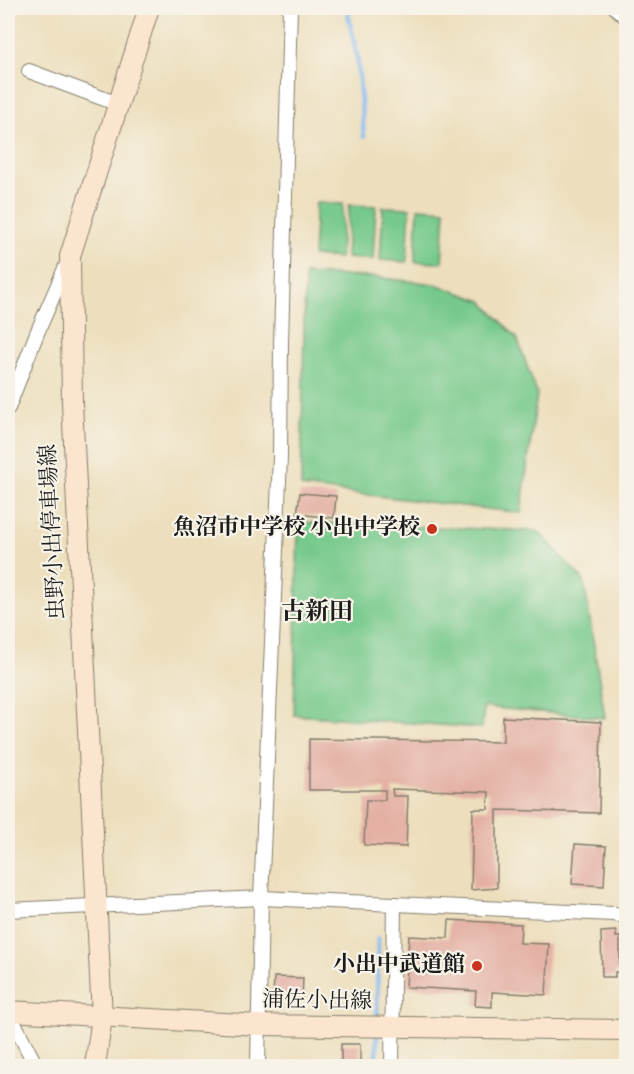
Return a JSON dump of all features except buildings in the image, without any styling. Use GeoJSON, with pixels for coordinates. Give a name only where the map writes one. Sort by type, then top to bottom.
{"type":"FeatureCollection","features":[{"type":"Feature","properties":{"kind":"main road","name":"虫野小出停車場線"},"geometry":{"type":"LineString","coordinates":[[95,1066],[102,1017],[72,415],[70,256],[149,8]]}},
{"type":"Feature","properties":{"kind":"main road","name":"浦佐小出線"},"geometry":{"type":"LineString","coordinates":[[8,1011],[258,1025],[627,1030]]}},
{"type":"Feature","properties":{"kind":"street"},"geometry":{"type":"LineString","coordinates":[[258,1066],[261,898],[280,457],[290,8]]}},
{"type":"Feature","properties":{"kind":"street"},"geometry":{"type":"LineString","coordinates":[[616,8],[627,17]]}},
{"type":"Feature","properties":{"kind":"street"},"geometry":{"type":"LineString","coordinates":[[29,71],[118,104]]}},
{"type":"Feature","properties":{"kind":"street"},"geometry":{"type":"LineString","coordinates":[[8,408],[13,378],[70,256]]}},
{"type":"Feature","properties":{"kind":"street"},"geometry":{"type":"LineString","coordinates":[[8,910],[96,904],[261,898],[627,916]]}},
{"type":"Feature","properties":{"kind":"street"},"geometry":{"type":"LineString","coordinates":[[392,1066],[390,1028],[394,904]]}},
{"type":"Feature","properties":{"kind":"street"},"geometry":{"type":"LineString","coordinates":[[8,1011],[36,1066]]}},
{"type":"Feature","properties":{"kind":"green space"},"geometry":{"type":"Polygon","coordinates":[[[316,203],[343,204],[340,258],[313,256],[316,203]]]}},
{"type":"Feature","properties":{"kind":"green space"},"geometry":{"type":"Polygon","coordinates":[[[349,205],[376,206],[373,260],[346,258],[349,205]]]}},
{"type":"Feature","properties":{"kind":"green space"},"geometry":{"type":"Polygon","coordinates":[[[383,207],[410,208],[407,262],[380,260],[383,207]]]}},
{"type":"Feature","properties":{"kind":"green space"},"geometry":{"type":"Polygon","coordinates":[[[418,208],[445,210],[442,263],[415,262],[418,208]]]}},
{"type":"Feature","properties":{"kind":"green space"},"geometry":{"type":"Polygon","coordinates":[[[305,274],[373,277],[435,284],[482,301],[517,338],[537,394],[521,513],[301,487],[305,274]]]}},
{"type":"Feature","properties":{"kind":"green space"},"geometry":{"type":"Polygon","coordinates":[[[298,522],[538,531],[584,581],[605,718],[484,707],[482,728],[294,715],[298,522]]]}},
{"type":"Feature","properties":{"kind":"waterway"},"geometry":{"type":"LineString","coordinates":[[347,8],[357,56],[364,137]]}},
{"type":"Feature","properties":{"kind":"waterway"},"geometry":{"type":"LineString","coordinates":[[377,1022],[378,938]]}},
{"type":"Feature","properties":{"kind":"waterway"},"geometry":{"type":"LineString","coordinates":[[377,1030],[377,1066]]}},
{"type":"Feature","properties":{"kind":"place","name":"魚沼市中学校 小出中学校"},"geometry":{"type":"Point","coordinates":[432,529]}},
{"type":"Feature","properties":{"kind":"place","name":"小出中武道館"},"geometry":{"type":"Point","coordinates":[477,966]}},
{"type":"Feature","properties":{"kind":"district","name":"古新田"},"geometry":{"type":"Point","coordinates":[317,613]}}]}
